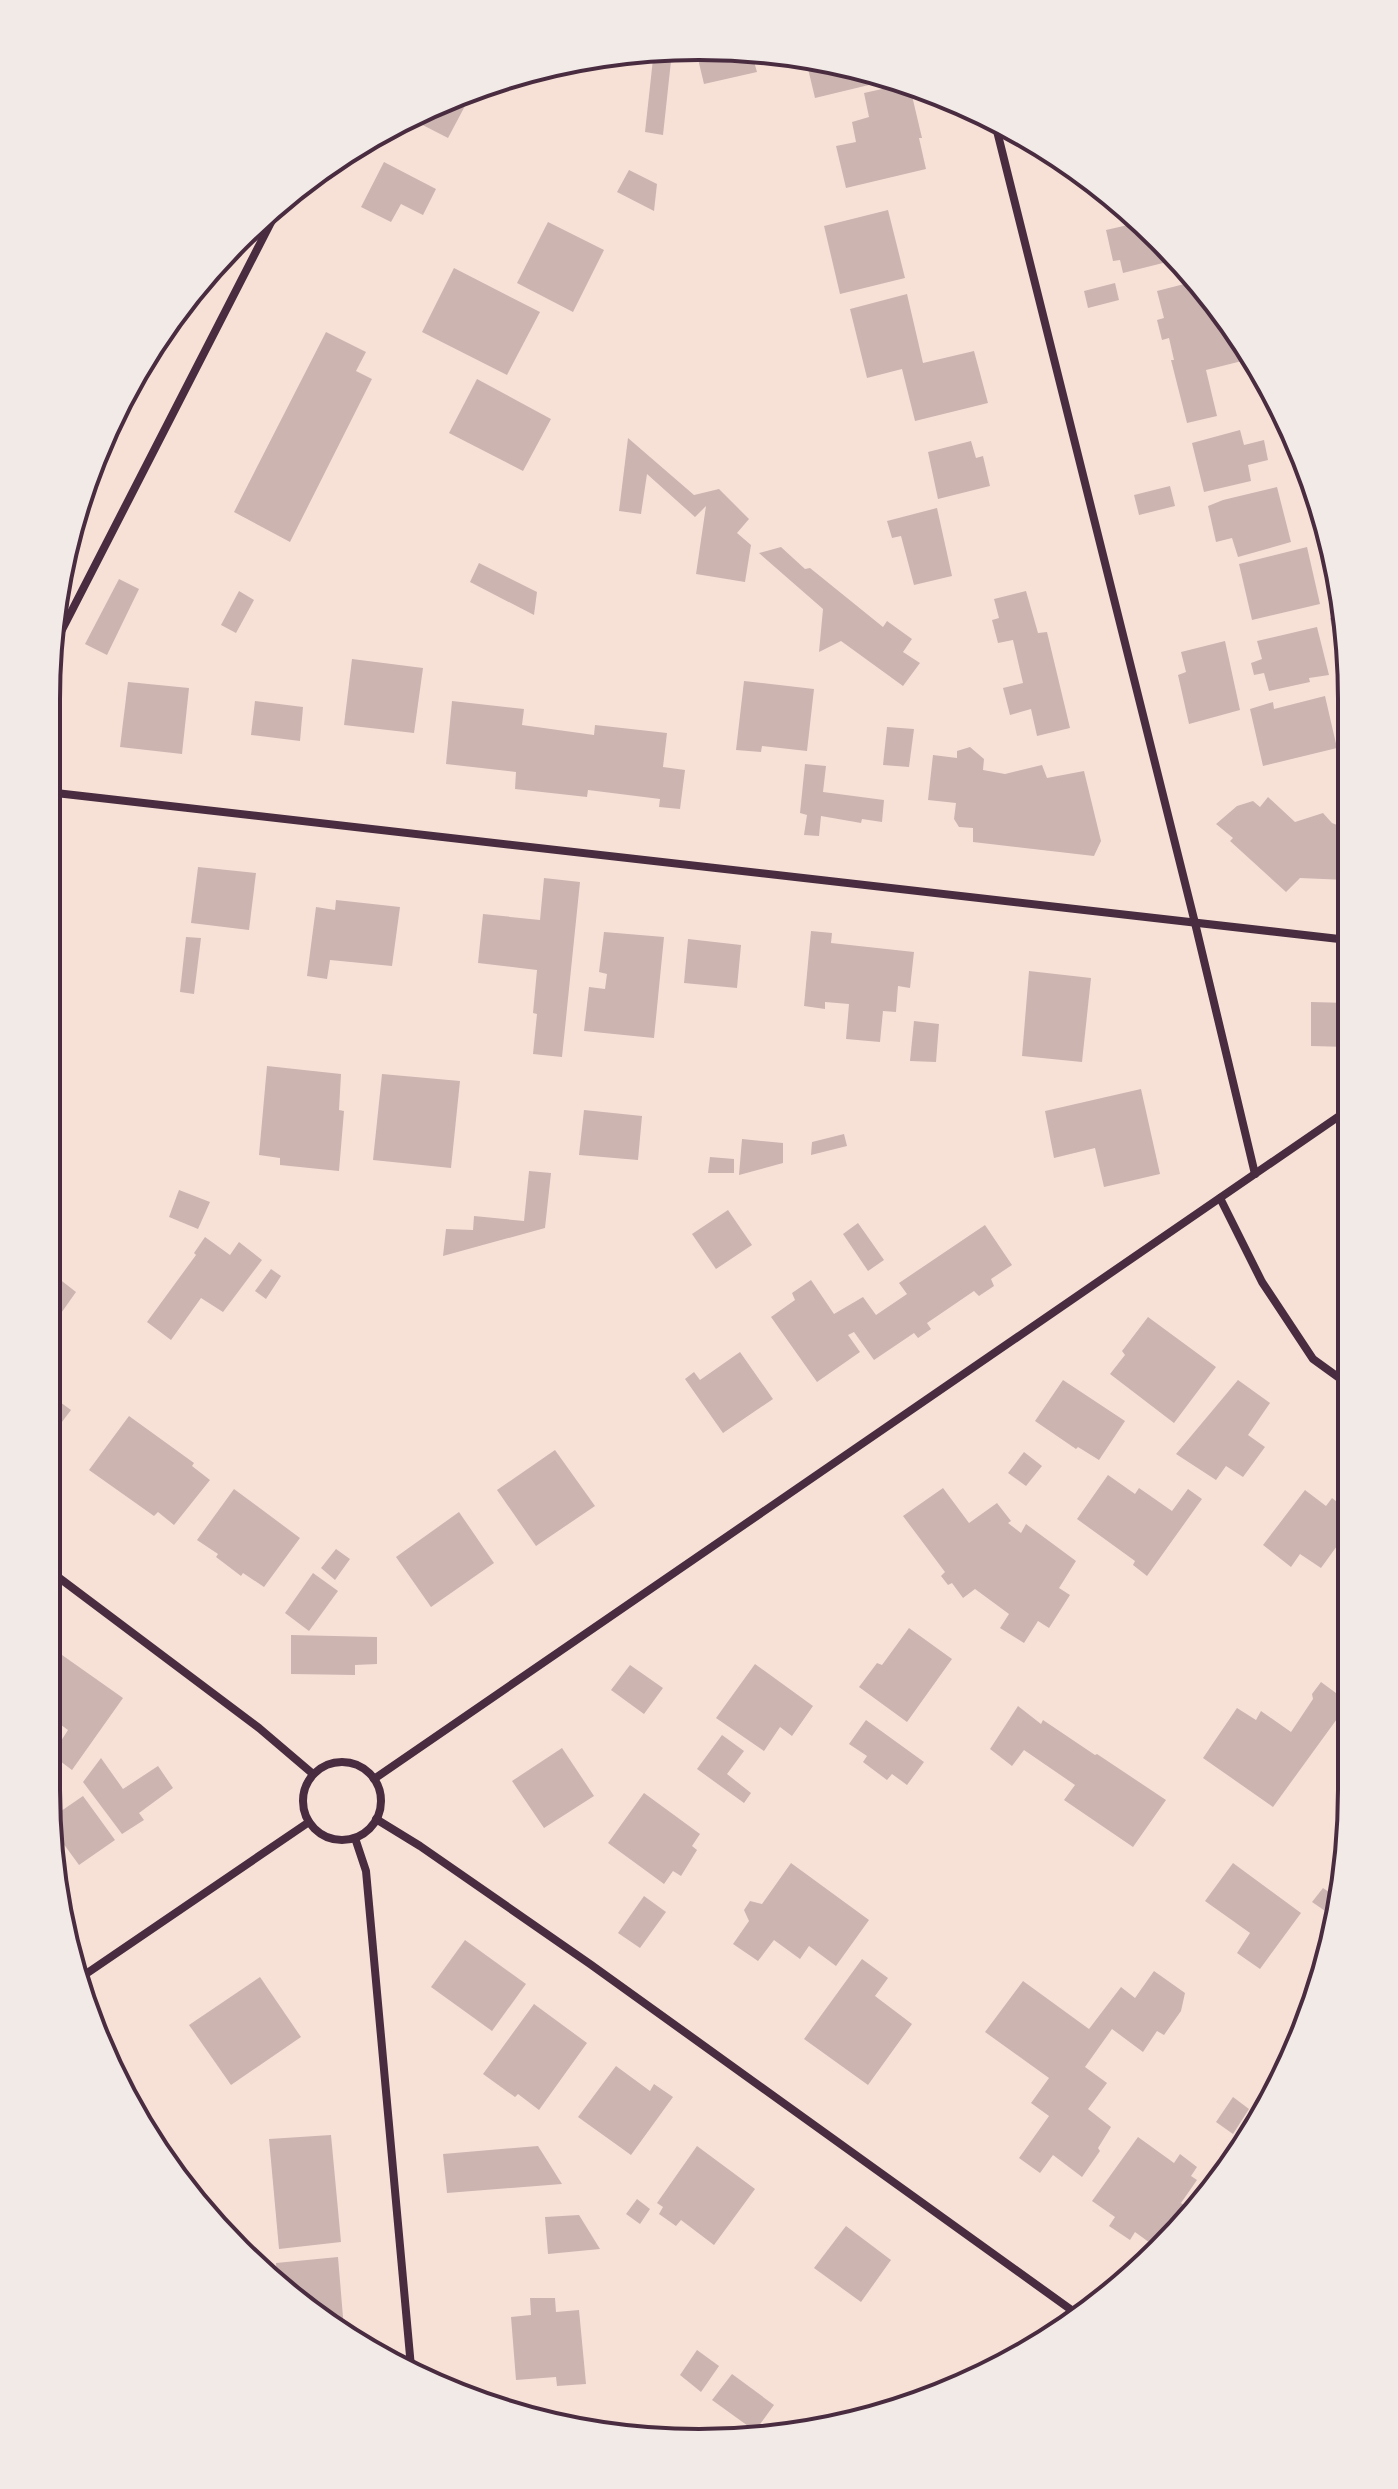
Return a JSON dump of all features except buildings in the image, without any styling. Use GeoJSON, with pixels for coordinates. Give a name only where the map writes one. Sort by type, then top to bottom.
{"type":"FeatureCollection","features":[{"type":"Feature","properties":{"kind":"street"},"geometry":{"type":"LineString","coordinates":[[998,135],[1255,1174]]}},
{"type":"Feature","properties":{"kind":"street"},"geometry":{"type":"LineString","coordinates":[[64,626],[268,228]]}},
{"type":"Feature","properties":{"kind":"street"},"geometry":{"type":"LineString","coordinates":[[60,793],[1338,939]]}},
{"type":"Feature","properties":{"kind":"street"},"geometry":{"type":"LineString","coordinates":[[374,1779],[1338,1117]]}},
{"type":"Feature","properties":{"kind":"street"},"geometry":{"type":"LineString","coordinates":[[1220,1198],[1262,1282],[1313,1359],[1338,1377]]}},
{"type":"Feature","properties":{"kind":"street"},"geometry":{"type":"LineString","coordinates":[[60,1579],[259,1728],[313,1774]]}},
{"type":"Feature","properties":{"kind":"street"},"geometry":{"type":"LineString","coordinates":[[338,1762],[352,1763],[374,1779],[381,1806],[367,1831],[355,1838],[338,1840],[321,1834],[309,1822],[303,1797],[306,1785],[313,1774],[324,1766],[338,1762]]}},
{"type":"Feature","properties":{"kind":"street"},"geometry":{"type":"LineString","coordinates":[[376,1819],[577,1955],[1071,2309]]}},
{"type":"Feature","properties":{"kind":"street"},"geometry":{"type":"LineString","coordinates":[[87,1973],[309,1822]]}},
{"type":"Feature","properties":{"kind":"street"},"geometry":{"type":"LineString","coordinates":[[355,1838],[366,1871],[410,2360]]}}]}
